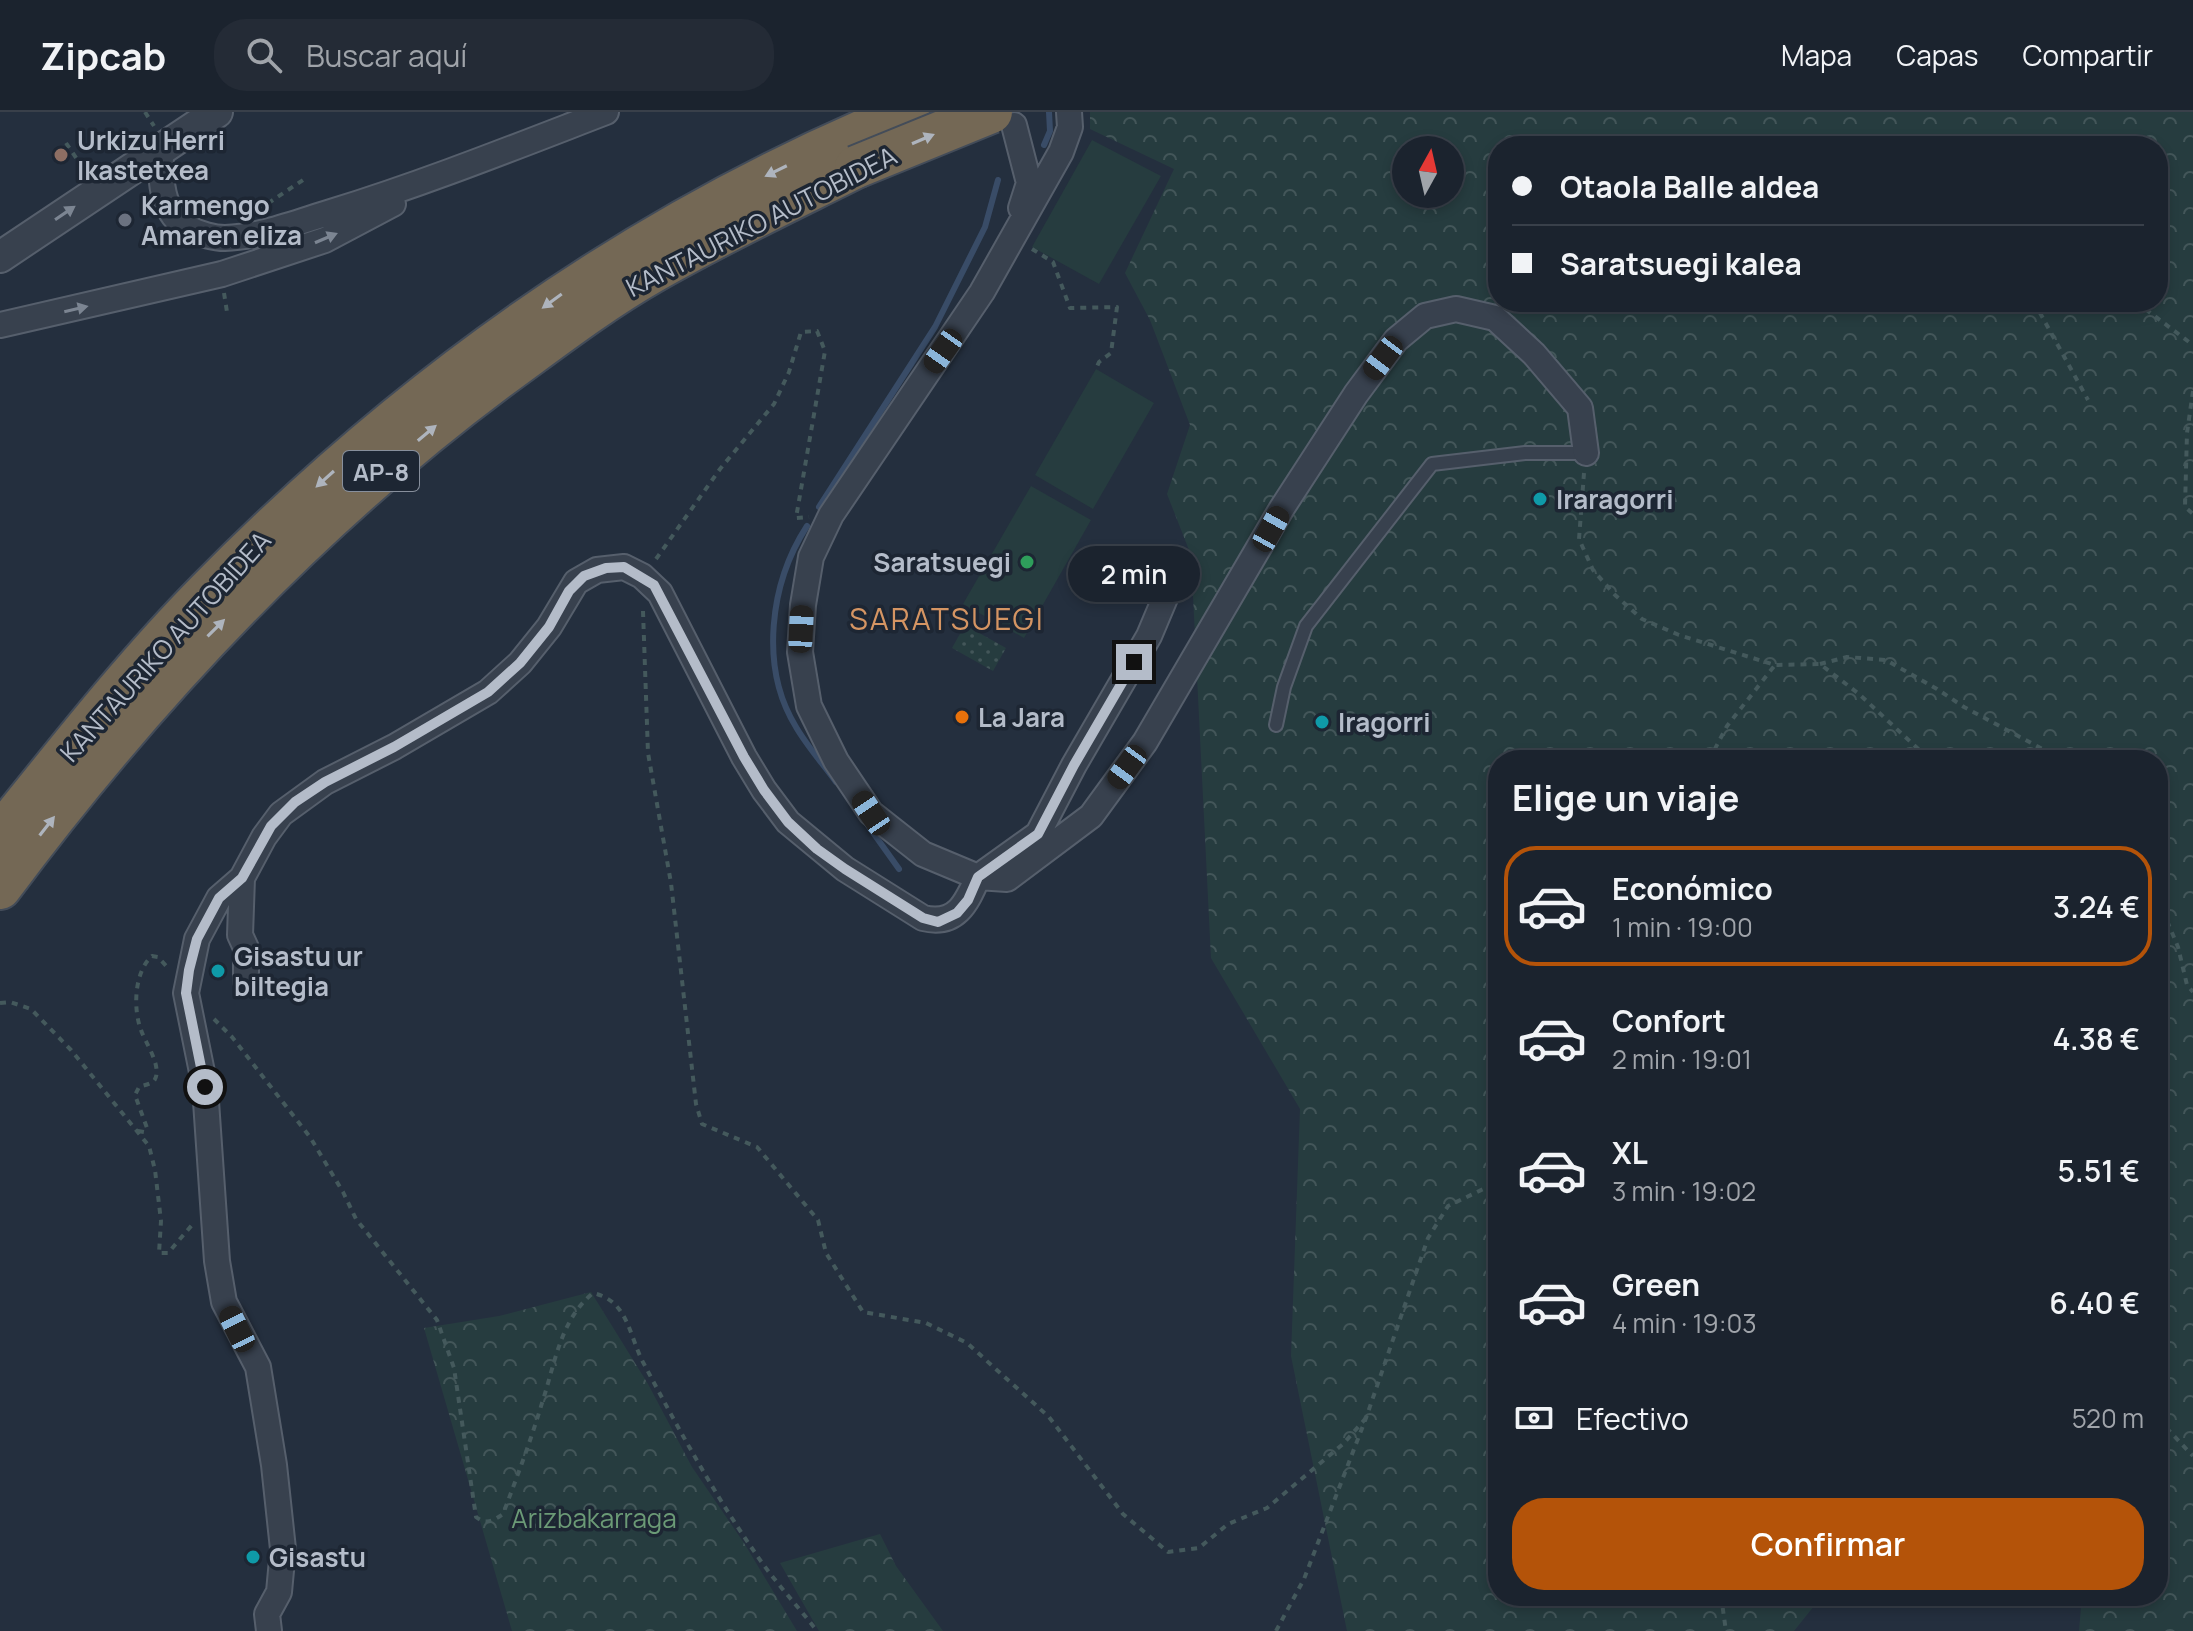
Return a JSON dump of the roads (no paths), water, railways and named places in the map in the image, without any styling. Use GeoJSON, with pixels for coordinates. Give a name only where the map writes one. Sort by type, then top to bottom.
{"type":"FeatureCollection","features":[{"type":"Feature","properties":{"kind":"highway","name":"KANTAURIKO AUTOBIDEA"},"geometry":{"type":"LineString","coordinates":[[0,888],[133,719],[208,636],[288,556],[388,466],[463,404],[548,341],[650,273],[851,152],[908,112]]}},
{"type":"Feature","properties":{"kind":"highway","name":"KANTAURIKO AUTOBIDEA"},"geometry":{"type":"LineString","coordinates":[[0,835],[95,717],[206,592],[286,514],[400,414],[564,293],[709,204],[851,152],[1002,119]]}},
{"type":"Feature","properties":{"kind":"street"},"geometry":{"type":"LineString","coordinates":[[0,257],[217,112]]}},
{"type":"Feature","properties":{"kind":"street"},"geometry":{"type":"LineString","coordinates":[[161,148],[160,180],[178,220],[187,229],[225,238],[274,229],[454,171],[606,112]]}},
{"type":"Feature","properties":{"kind":"street"},"geometry":{"type":"LineString","coordinates":[[1069,112],[1070,127],[1061,152],[1013,237],[974,304],[831,515],[811,557],[803,605],[800,652],[809,706],[836,761],[871,813],[923,854],[978,877],[1007,879],[1091,816],[1145,742],[1282,508],[1356,394],[1396,340],[1425,316],[1456,309],[1495,318],[1534,354],[1580,408],[1586,453]]}},
{"type":"Feature","properties":{"kind":"street"},"geometry":{"type":"LineString","coordinates":[[1002,119],[1029,183],[1013,237]]}},
{"type":"Feature","properties":{"kind":"street"},"geometry":{"type":"LineString","coordinates":[[0,325],[222,274],[311,245],[454,171]]}},
{"type":"Feature","properties":{"kind":"street"},"geometry":{"type":"LineString","coordinates":[[269,1631],[267,1614],[279,1592],[283,1549],[274,1465],[258,1367],[224,1302],[217,1261],[205,1087],[187,1002],[197,939],[219,898],[242,878],[271,826],[295,802],[325,782],[394,747],[488,692],[520,663],[549,627],[569,591],[584,576],[606,568],[624,567],[642,576],[660,593],[720,713],[764,790],[788,822],[817,849],[923,918],[938,922],[957,913],[968,900],[978,877],[1038,834],[1149,636],[1168,591],[1155,562]]}},
{"type":"Feature","properties":{"kind":"street"},"geometry":{"type":"LineString","coordinates":[[242,878],[240,935],[246,948],[246,981]]}},
{"type":"Feature","properties":{"kind":"lane"},"geometry":{"type":"LineString","coordinates":[[1276,725],[1284,687],[1306,626],[1432,464],[1525,453],[1586,453]]}},
{"type":"Feature","properties":{"kind":"waterway","name":"Saratsuegi"},"geometry":{"type":"LineString","coordinates":[[1044,145],[1050,131],[1049,112]]}},
{"type":"Feature","properties":{"kind":"waterway","name":"Saratsuegi"},"geometry":{"type":"LineString","coordinates":[[819,507],[935,327],[985,227],[998,180]]}},
{"type":"Feature","properties":{"kind":"waterway","name":"Saratsuegi"},"geometry":{"type":"LineString","coordinates":[[807,526],[784,573],[774,625],[773,652],[784,703],[800,734],[836,782]]}},
{"type":"Feature","properties":{"kind":"waterway","name":"Saratsuegi"},"geometry":{"type":"LineString","coordinates":[[864,820],[899,869]]}},
{"type":"Feature","properties":{"kind":"place","name":"Urkizu Herri Ikastetxea"},"geometry":{"type":"Point","coordinates":[61,155]}},
{"type":"Feature","properties":{"kind":"place","name":"Karmengo Amaren eliza"},"geometry":{"type":"Point","coordinates":[125,220]}},
{"type":"Feature","properties":{"kind":"place","name":"Iraragorri"},"geometry":{"type":"Point","coordinates":[1540,499]}},
{"type":"Feature","properties":{"kind":"place","name":"Saratsuegi"},"geometry":{"type":"Point","coordinates":[1027,562]}},
{"type":"Feature","properties":{"kind":"place","name":"La Jara"},"geometry":{"type":"Point","coordinates":[962,717]}},
{"type":"Feature","properties":{"kind":"place","name":"Iragorri"},"geometry":{"type":"Point","coordinates":[1322,722]}},
{"type":"Feature","properties":{"kind":"place","name":"Gisastu ur biltegia"},"geometry":{"type":"Point","coordinates":[218,971]}},
{"type":"Feature","properties":{"kind":"place","name":"Gisastu"},"geometry":{"type":"Point","coordinates":[253,1557]}},
{"type":"Feature","properties":{"kind":"district","name":"SARATSUEGI"},"geometry":{"type":"Point","coordinates":[947,618]}},
{"type":"Feature","properties":{"kind":"park label","name":"Arizbakarraga"},"geometry":{"type":"Point","coordinates":[594,1518]}}]}
